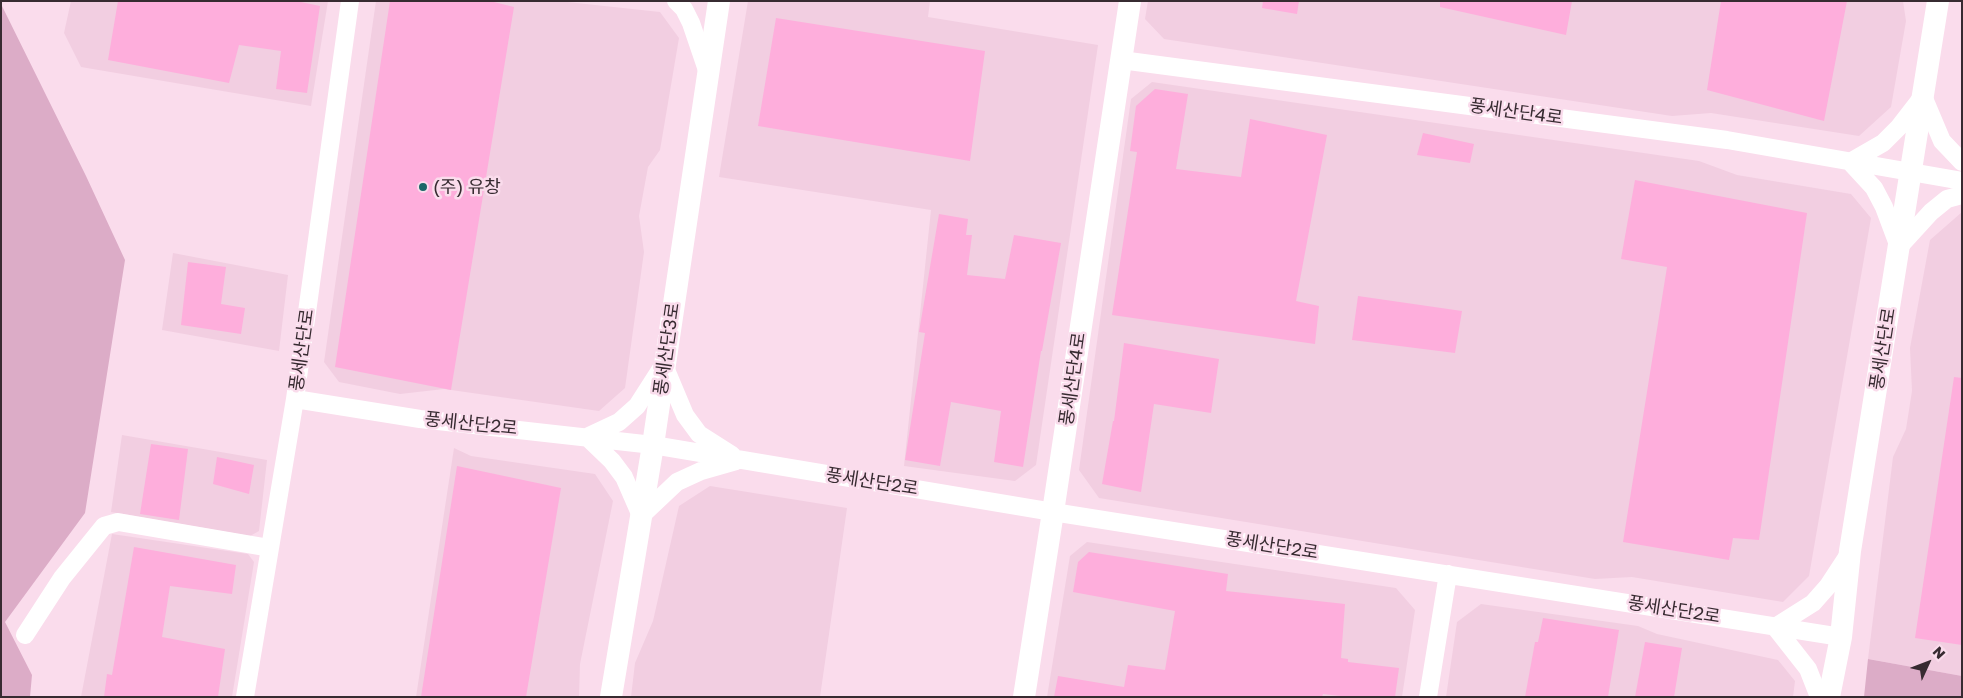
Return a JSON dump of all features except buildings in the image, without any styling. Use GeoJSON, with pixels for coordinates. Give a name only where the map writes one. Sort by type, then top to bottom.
{"type":"FeatureCollection","features":[{"type":"Feature","properties":{"kind":"street","name":"풍세산단로"},"geometry":{"type":"LineString","coordinates":[[245,697],[295,399],[350,1]]}},
{"type":"Feature","properties":{"kind":"street"},"geometry":{"type":"LineString","coordinates":[[676,1],[684,9],[691,23],[708,74]]}},
{"type":"Feature","properties":{"kind":"street","name":"풍세산단3로"},"geometry":{"type":"LineString","coordinates":[[611,697],[653,445],[719,1]]}},
{"type":"Feature","properties":{"kind":"street","name":"풍세산단4로"},"geometry":{"type":"LineString","coordinates":[[1024,697],[1054,512],[1130,1]]}},
{"type":"Feature","properties":{"kind":"street","name":"풍세산단로"},"geometry":{"type":"LineString","coordinates":[[1830,697],[1841,637],[1850,551],[1938,1]]}},
{"type":"Feature","properties":{"kind":"street","name":"풍세산단4로"},"geometry":{"type":"LineString","coordinates":[[1121,60],[1727,140],[1962,180]]}},
{"type":"Feature","properties":{"kind":"street"},"geometry":{"type":"LineString","coordinates":[[1962,162],[1942,141],[1923,96],[1899,127],[1883,143],[1850,162],[1877,195],[1884,207],[1899,247],[1931,212],[1948,198],[1962,195]]}},
{"type":"Feature","properties":{"kind":"street"},"geometry":{"type":"LineString","coordinates":[[664,365],[637,406],[618,422],[587,437],[612,461],[624,477],[641,516],[677,482],[701,471],[740,460]]}},
{"type":"Feature","properties":{"kind":"street"},"geometry":{"type":"LineString","coordinates":[[664,365],[685,414],[699,434],[740,460]]}},
{"type":"Feature","properties":{"kind":"street","name":"풍세산단2로"},"geometry":{"type":"LineString","coordinates":[[295,399],[420,419],[653,445],[1054,512],[1841,637]]}},
{"type":"Feature","properties":{"kind":"street"},"geometry":{"type":"LineString","coordinates":[[25,635],[62,578],[104,526],[118,522],[270,548]]}},
{"type":"Feature","properties":{"kind":"street"},"geometry":{"type":"LineString","coordinates":[[1819,697],[1808,670],[1775,627],[1814,603],[1828,586],[1850,551]]}},
{"type":"Feature","properties":{"kind":"street"},"geometry":{"type":"LineString","coordinates":[[1428,697],[1448,574]]}},
{"type":"Feature","properties":{"kind":"shaded area"},"geometry":{"type":"Polygon","coordinates":[[[71,1],[328,1],[311,106],[81,67],[64,33],[71,1]]]}},
{"type":"Feature","properties":{"kind":"shaded area"},"geometry":{"type":"Polygon","coordinates":[[[376,1],[558,1],[660,12],[679,38],[660,150],[648,167],[639,216],[644,252],[625,388],[599,411],[444,389],[400,394],[339,382],[324,362],[376,1]]]}},
{"type":"Feature","properties":{"kind":"shaded area"},"geometry":{"type":"Polygon","coordinates":[[[748,1],[930,1],[928,17],[1098,45],[1036,465],[1015,481],[904,466],[931,210],[719,177],[748,1]]]}},
{"type":"Feature","properties":{"kind":"shaded area"},"geometry":{"type":"Polygon","coordinates":[[[1148,1],[1903,1],[1906,21],[1891,107],[1859,136],[1711,113],[1672,116],[1164,39],[1145,19],[1148,1]]]}},
{"type":"Feature","properties":{"kind":"shaded area"},"geometry":{"type":"Polygon","coordinates":[[[1,4],[86,176],[125,260],[85,513],[5,622],[32,675],[30,697],[1,697],[1,4]]]}},
{"type":"Feature","properties":{"kind":"shaded area"},"geometry":{"type":"Polygon","coordinates":[[[1152,82],[1699,161],[1737,175],[1851,194],[1871,218],[1809,576],[1783,602],[1632,577],[1595,579],[1099,498],[1079,470],[1131,99],[1152,82]]]}},
{"type":"Feature","properties":{"kind":"shaded area"},"geometry":{"type":"Polygon","coordinates":[[[1962,212],[1962,676],[1868,659],[1893,457],[1906,429],[1912,391],[1910,348],[1930,240],[1962,212]]]}},
{"type":"Feature","properties":{"kind":"shaded area"},"geometry":{"type":"Polygon","coordinates":[[[173,253],[288,275],[279,351],[162,330],[173,253]]]}},
{"type":"Feature","properties":{"kind":"shaded area"},"geometry":{"type":"Polygon","coordinates":[[[122,435],[267,460],[259,531],[250,536],[111,512],[122,435]]]}},
{"type":"Feature","properties":{"kind":"shaded area"},"geometry":{"type":"Polygon","coordinates":[[[454,448],[471,456],[595,474],[613,501],[580,664],[579,697],[416,697],[454,448]]]}},
{"type":"Feature","properties":{"kind":"shaded area"},"geometry":{"type":"Polygon","coordinates":[[[710,486],[847,508],[820,697],[631,697],[635,663],[653,621],[679,506],[710,486]]]}},
{"type":"Feature","properties":{"kind":"shaded area"},"geometry":{"type":"Polygon","coordinates":[[[112,534],[248,554],[254,562],[232,697],[81,697],[112,534]]]}},
{"type":"Feature","properties":{"kind":"shaded area"},"geometry":{"type":"Polygon","coordinates":[[[1087,542],[1396,588],[1415,610],[1402,697],[1047,697],[1070,556],[1087,542]]]}},
{"type":"Feature","properties":{"kind":"shaded area"},"geometry":{"type":"Polygon","coordinates":[[[1481,604],[1638,626],[1657,634],[1778,660],[1795,681],[1793,697],[1446,697],[1457,622],[1481,604]]]}},
{"type":"Feature","properties":{"kind":"shaded area"},"geometry":{"type":"Polygon","coordinates":[[[1868,659],[1962,676],[1962,697],[1864,697],[1868,659]]]}},
{"type":"Feature","properties":{"kind":"place","name":"(주) 유창"},"geometry":{"type":"Point","coordinates":[423,187]}}]}
